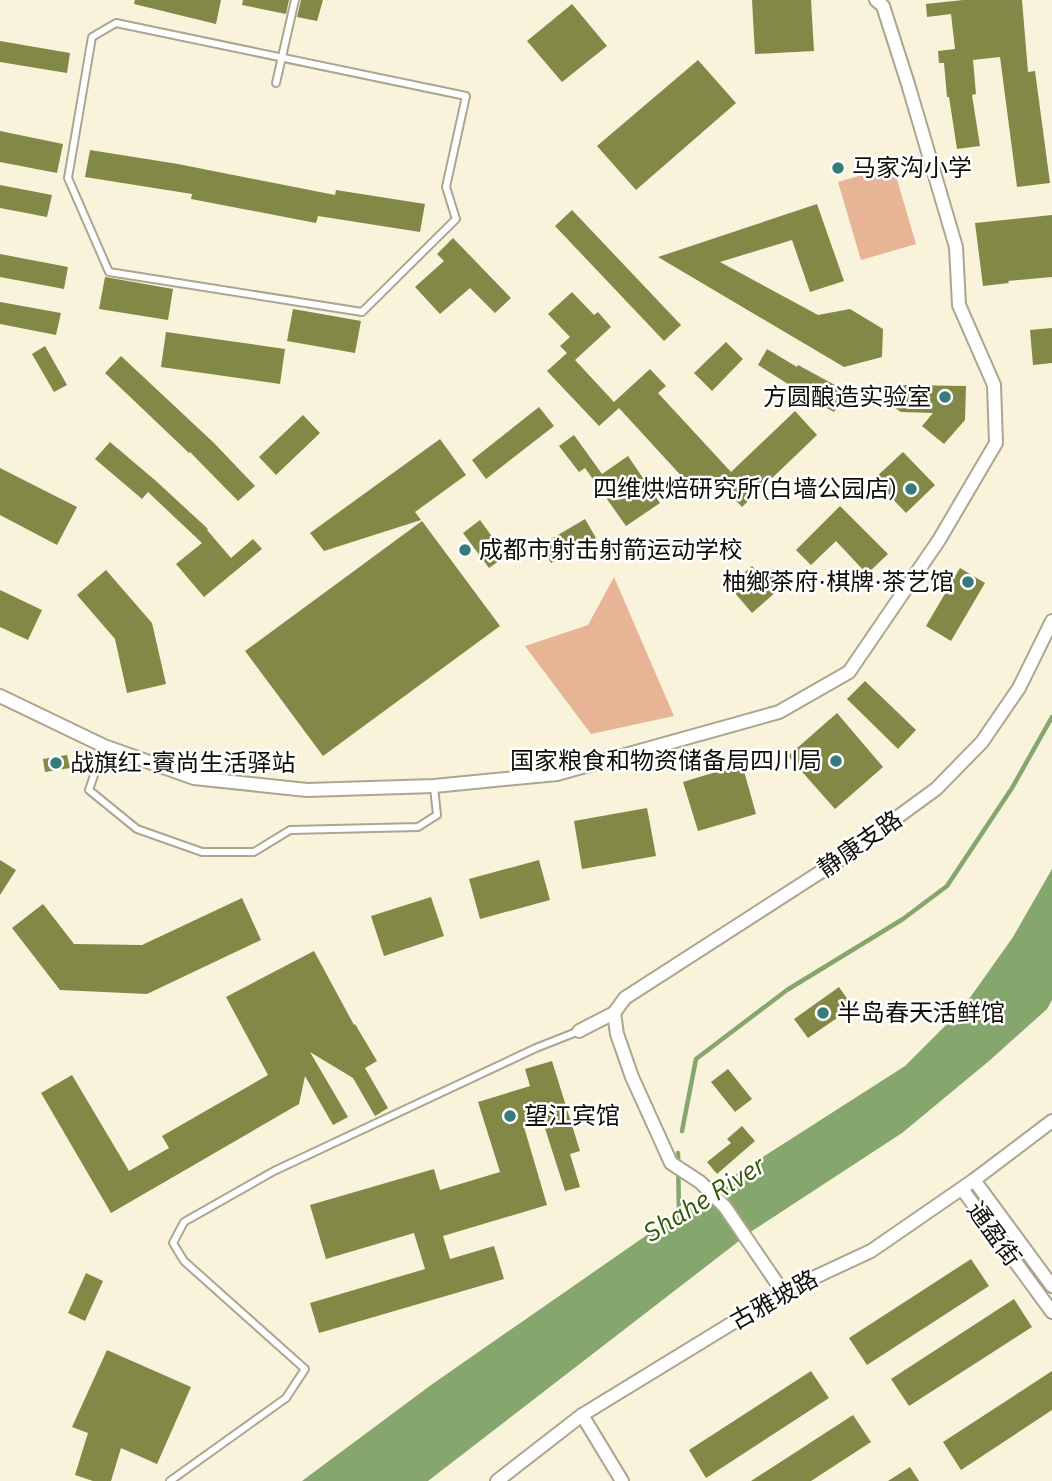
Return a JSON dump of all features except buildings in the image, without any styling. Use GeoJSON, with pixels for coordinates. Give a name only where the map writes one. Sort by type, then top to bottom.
{"type":"FeatureCollection","features":[{"type":"Feature","properties":{"kind":"street"},"geometry":{"type":"LineString","coordinates":[[0,696],[104,746],[194,778],[307,790],[434,786],[557,774],[779,712],[849,672],[939,540],[996,443],[994,385],[959,305],[956,247],[883,6],[876,0]]}},
{"type":"Feature","properties":{"kind":"street","name":"静康支路"},"geometry":{"type":"LineString","coordinates":[[579,1031],[614,1013],[625,998],[836,862],[936,789],[982,742],[1019,688],[1052,621]]}},
{"type":"Feature","properties":{"kind":"street"},"geometry":{"type":"LineString","coordinates":[[614,1013],[617,1034],[632,1077],[671,1163],[700,1182],[725,1207],[783,1292]]}},
{"type":"Feature","properties":{"kind":"street","name":"古雅坡路"},"geometry":{"type":"LineString","coordinates":[[497,1481],[582,1415],[783,1292],[870,1251],[974,1180],[1052,1121]]}},
{"type":"Feature","properties":{"kind":"street","name":"通盈街"},"geometry":{"type":"LineString","coordinates":[[974,1180],[1052,1286]]}},
{"type":"Feature","properties":{"kind":"street","name":"通盈街"},"geometry":{"type":"LineString","coordinates":[[961,1189],[1052,1312]]}},
{"type":"Feature","properties":{"kind":"street"},"geometry":{"type":"LineString","coordinates":[[582,1415],[622,1481]]}},
{"type":"Feature","properties":{"kind":"lane"},"geometry":{"type":"LineString","coordinates":[[276,83],[295,0]]}},
{"type":"Feature","properties":{"kind":"lane"},"geometry":{"type":"LineString","coordinates":[[116,23],[282,57],[466,96],[446,187],[456,219],[362,312],[108,272],[68,178],[92,37],[116,23]]}},
{"type":"Feature","properties":{"kind":"lane"},"geometry":{"type":"LineString","coordinates":[[104,746],[89,790],[137,829],[202,852],[254,852],[289,830],[418,827],[436,815],[434,786]]}},
{"type":"Feature","properties":{"kind":"lane"},"geometry":{"type":"LineString","coordinates":[[170,1481],[286,1398],[305,1369],[184,1261],[173,1243],[184,1222],[274,1171],[536,1048],[579,1031]]}},
{"type":"Feature","properties":{"kind":"shaded area"},"geometry":{"type":"Polygon","coordinates":[[[893,166],[916,244],[861,260],[838,182],[893,166]]]}},
{"type":"Feature","properties":{"kind":"shaded area"},"geometry":{"type":"Polygon","coordinates":[[[614,577],[674,716],[591,734],[525,646],[588,625],[614,577]]]}},
{"type":"Feature","properties":{"kind":"water","name":"Shahe River"},"geometry":{"type":"Polygon","coordinates":[[[1052,869],[1052,1000],[1047,1009],[902,1133],[752,1231],[428,1481],[302,1481],[431,1385],[716,1187],[905,1066],[962,1009],[1013,937],[1052,869]]]}},
{"type":"Feature","properties":{"kind":"waterway"},"geometry":{"type":"LineString","coordinates":[[682,1131],[696,1059],[787,990],[903,919],[947,886],[1012,788],[1052,717]]}},
{"type":"Feature","properties":{"kind":"waterway","name":"Shahe River"},"geometry":{"type":"LineString","coordinates":[[678,1153],[679,1217]]}},
{"type":"Feature","properties":{"kind":"place","name":"马家沟小学"},"geometry":{"type":"Point","coordinates":[838,168]}},
{"type":"Feature","properties":{"kind":"place","name":"方圆酿造实验室"},"geometry":{"type":"Point","coordinates":[945,397]}},
{"type":"Feature","properties":{"kind":"place","name":"四维烘焙研究所(白墙公园店)"},"geometry":{"type":"Point","coordinates":[911,489]}},
{"type":"Feature","properties":{"kind":"place","name":"成都市射击射箭运动学校"},"geometry":{"type":"Point","coordinates":[465,550]}},
{"type":"Feature","properties":{"kind":"place","name":"柚鄉茶府·棋牌·茶艺馆"},"geometry":{"type":"Point","coordinates":[968,582]}},
{"type":"Feature","properties":{"kind":"place","name":"国家粮食和物资储备局四川局"},"geometry":{"type":"Point","coordinates":[836,761]}},
{"type":"Feature","properties":{"kind":"place","name":"战旗红-賨尚生活驿站"},"geometry":{"type":"Point","coordinates":[56,763]}},
{"type":"Feature","properties":{"kind":"place","name":"半岛春天活鲜馆"},"geometry":{"type":"Point","coordinates":[823,1013]}},
{"type":"Feature","properties":{"kind":"place","name":"望江宾馆"},"geometry":{"type":"Point","coordinates":[510,1116]}}]}
